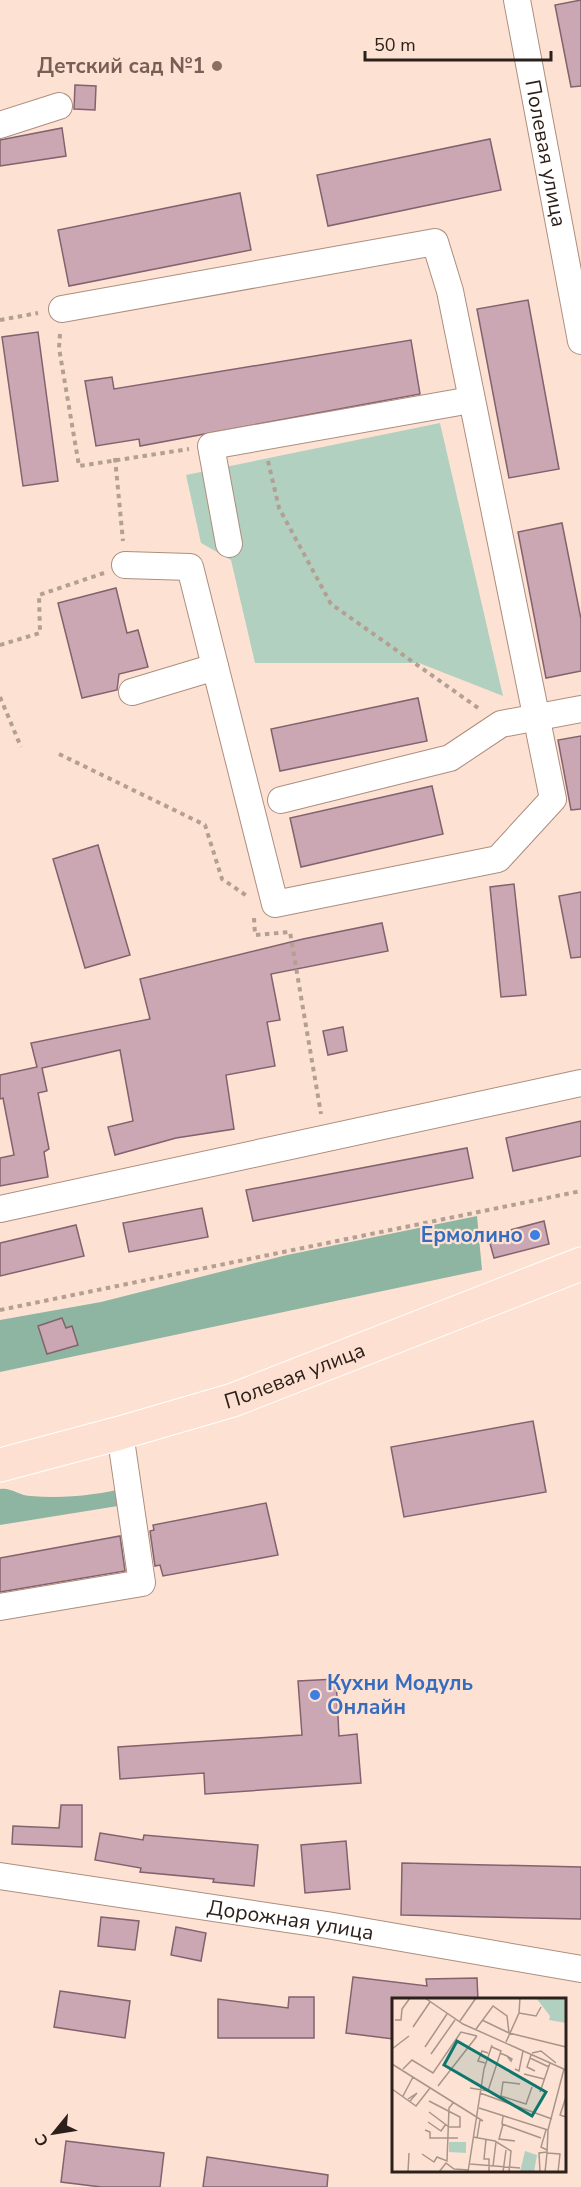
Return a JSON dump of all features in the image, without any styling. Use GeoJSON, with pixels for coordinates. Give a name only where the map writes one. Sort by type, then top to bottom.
{"type":"FeatureCollection","features":[{"type":"Feature","properties":{"kind":"main road","name":"Полевая улица"},"geometry":{"type":"LineString","coordinates":[[0,1465],[233,1400],[581,1264]]}},
{"type":"Feature","properties":{"kind":"street","name":"Полевая улица"},"geometry":{"type":"LineString","coordinates":[[517,0],[581,341]]}},
{"type":"Feature","properties":{"kind":"street"},"geometry":{"type":"LineString","coordinates":[[0,125],[59,106]]}},
{"type":"Feature","properties":{"kind":"street"},"geometry":{"type":"LineString","coordinates":[[62,309],[435,242],[450,291],[535,720],[553,799],[498,859],[263,902],[215,667],[190,567],[125,565]]}},
{"type":"Feature","properties":{"kind":"street"},"geometry":{"type":"LineString","coordinates":[[229,544],[211,446],[471,400]]}},
{"type":"Feature","properties":{"kind":"street"},"geometry":{"type":"LineString","coordinates":[[132,692],[215,667]]}},
{"type":"Feature","properties":{"kind":"street"},"geometry":{"type":"LineString","coordinates":[[281,800],[450,758],[501,724],[535,720],[581,709]]}},
{"type":"Feature","properties":{"kind":"street"},"geometry":{"type":"LineString","coordinates":[[0,1209],[581,1083]]}},
{"type":"Feature","properties":{"kind":"street"},"geometry":{"type":"LineString","coordinates":[[0,1607],[142,1583],[120,1433]]}},
{"type":"Feature","properties":{"kind":"street","name":"Дорожная улица"},"geometry":{"type":"LineString","coordinates":[[0,1876],[327,1925],[581,1969]]}},
{"type":"Feature","properties":{"kind":"path"},"geometry":{"type":"LineString","coordinates":[[0,320],[62,309],[59,348],[79,466],[115,458],[211,446]]}},
{"type":"Feature","properties":{"kind":"path"},"geometry":{"type":"LineString","coordinates":[[261,437],[279,508],[331,604],[501,724]]}},
{"type":"Feature","properties":{"kind":"path"},"geometry":{"type":"LineString","coordinates":[[0,645],[40,633],[39,595],[125,565],[115,458]]}},
{"type":"Feature","properties":{"kind":"path"},"geometry":{"type":"LineString","coordinates":[[0,697],[21,747]]}},
{"type":"Feature","properties":{"kind":"path"},"geometry":{"type":"LineString","coordinates":[[59,753],[205,825],[222,879],[263,902],[255,934],[290,932],[325,1138]]}},
{"type":"Feature","properties":{"kind":"path"},"geometry":{"type":"LineString","coordinates":[[0,1310],[581,1191]]}},
{"type":"Feature","properties":{"kind":"green space"},"geometry":{"type":"Polygon","coordinates":[[[440,423],[503,696],[419,663],[255,663],[231,560],[201,543],[186,475],[440,423]]]}},
{"type":"Feature","properties":{"kind":"green space"},"geometry":{"type":"Polygon","coordinates":[[[477,1216],[482,1270],[0,1372],[0,1320],[101,1302],[287,1255],[477,1216]]]}},
{"type":"Feature","properties":{"kind":"green space"},"geometry":{"type":"Polygon","coordinates":[[[129,1487],[118,1506],[0,1525],[0,1489],[8,1489],[27,1496],[68,1497],[129,1487]]]}},
{"type":"Feature","properties":{"kind":"building"},"geometry":{"type":"Polygon","coordinates":[[[581,0],[581,86],[571,87],[555,5],[581,0]]]}},
{"type":"Feature","properties":{"kind":"building"},"geometry":{"type":"Polygon","coordinates":[[[75,85],[96,86],[95,110],[74,109],[75,85]]]}},
{"type":"Feature","properties":{"kind":"building"},"geometry":{"type":"Polygon","coordinates":[[[62,128],[66,156],[0,166],[0,140],[62,128]]]}},
{"type":"Feature","properties":{"kind":"building"},"geometry":{"type":"Polygon","coordinates":[[[490,139],[501,190],[328,226],[317,175],[490,139]]]}},
{"type":"Feature","properties":{"kind":"building"},"geometry":{"type":"Polygon","coordinates":[[[240,193],[251,250],[69,286],[58,230],[240,193]]]}},
{"type":"Feature","properties":{"kind":"building"},"geometry":{"type":"Polygon","coordinates":[[[528,300],[559,469],[509,478],[477,309],[528,300]]]}},
{"type":"Feature","properties":{"kind":"building"},"geometry":{"type":"Polygon","coordinates":[[[38,332],[58,481],[23,486],[2,337],[38,332]]]}},
{"type":"Feature","properties":{"kind":"building"},"geometry":{"type":"Polygon","coordinates":[[[411,340],[420,394],[140,446],[139,439],[96,446],[85,381],[112,377],[114,389],[411,340]]]}},
{"type":"Feature","properties":{"kind":"building"},"geometry":{"type":"Polygon","coordinates":[[[562,523],[581,619],[581,671],[546,678],[518,532],[562,523]]]}},
{"type":"Feature","properties":{"kind":"building"},"geometry":{"type":"Polygon","coordinates":[[[116,588],[127,633],[138,630],[148,667],[119,674],[117,690],[82,698],[58,603],[116,588]]]}},
{"type":"Feature","properties":{"kind":"building"},"geometry":{"type":"Polygon","coordinates":[[[418,698],[427,741],[280,771],[271,729],[418,698]]]}},
{"type":"Feature","properties":{"kind":"building"},"geometry":{"type":"Polygon","coordinates":[[[581,736],[581,809],[571,810],[558,740],[581,736]]]}},
{"type":"Feature","properties":{"kind":"building"},"geometry":{"type":"Polygon","coordinates":[[[432,786],[443,834],[301,867],[290,818],[432,786]]]}},
{"type":"Feature","properties":{"kind":"building"},"geometry":{"type":"Polygon","coordinates":[[[98,845],[130,955],[85,968],[53,859],[98,845]]]}},
{"type":"Feature","properties":{"kind":"building"},"geometry":{"type":"Polygon","coordinates":[[[514,884],[526,995],[501,997],[490,887],[514,884]]]}},
{"type":"Feature","properties":{"kind":"building"},"geometry":{"type":"Polygon","coordinates":[[[581,892],[581,957],[571,958],[559,896],[581,892]]]}},
{"type":"Feature","properties":{"kind":"building"},"geometry":{"type":"Polygon","coordinates":[[[382,923],[388,951],[271,974],[280,1020],[267,1022],[275,1066],[226,1075],[234,1129],[176,1138],[115,1155],[108,1127],[133,1121],[120,1050],[42,1068],[47,1091],[38,1093],[49,1149],[44,1152],[48,1177],[0,1186],[0,1158],[14,1155],[3,1098],[0,1099],[0,1075],[37,1067],[31,1043],[150,1019],[140,979],[303,939],[382,923]]]}},
{"type":"Feature","properties":{"kind":"building"},"geometry":{"type":"Polygon","coordinates":[[[343,1027],[347,1051],[328,1055],[323,1031],[343,1027]]]}},
{"type":"Feature","properties":{"kind":"building"},"geometry":{"type":"Polygon","coordinates":[[[581,1121],[581,1156],[513,1171],[506,1138],[581,1121]]]}},
{"type":"Feature","properties":{"kind":"building"},"geometry":{"type":"Polygon","coordinates":[[[467,1148],[473,1178],[253,1221],[246,1190],[467,1148]]]}},
{"type":"Feature","properties":{"kind":"building"},"geometry":{"type":"Polygon","coordinates":[[[202,1208],[208,1237],[129,1252],[123,1223],[202,1208]]]}},
{"type":"Feature","properties":{"kind":"building"},"geometry":{"type":"Polygon","coordinates":[[[544,1221],[549,1244],[494,1258],[488,1236],[544,1221]]]}},
{"type":"Feature","properties":{"kind":"building"},"geometry":{"type":"Polygon","coordinates":[[[76,1225],[84,1256],[0,1276],[0,1243],[76,1225]]]}},
{"type":"Feature","properties":{"kind":"building"},"geometry":{"type":"Polygon","coordinates":[[[62,1318],[66,1328],[72,1326],[78,1345],[47,1354],[38,1326],[62,1318]]]}},
{"type":"Feature","properties":{"kind":"building"},"geometry":{"type":"Polygon","coordinates":[[[533,1421],[546,1492],[404,1517],[391,1447],[533,1421]]]}},
{"type":"Feature","properties":{"kind":"building"},"geometry":{"type":"Polygon","coordinates":[[[266,1503],[278,1555],[163,1576],[160,1565],[155,1566],[150,1531],[154,1530],[153,1525],[266,1503]]]}},
{"type":"Feature","properties":{"kind":"building"},"geometry":{"type":"Polygon","coordinates":[[[120,1536],[125,1571],[0,1592],[0,1558],[120,1536]]]}},
{"type":"Feature","properties":{"kind":"building"},"geometry":{"type":"Polygon","coordinates":[[[336,1679],[339,1736],[357,1734],[361,1783],[205,1794],[204,1773],[120,1779],[118,1747],[302,1735],[298,1681],[336,1679]]]}},
{"type":"Feature","properties":{"kind":"building"},"geometry":{"type":"Polygon","coordinates":[[[61,1805],[82,1805],[82,1847],[12,1844],[13,1826],[59,1828],[61,1805]]]}},
{"type":"Feature","properties":{"kind":"building"},"geometry":{"type":"Polygon","coordinates":[[[100,1833],[143,1840],[144,1835],[258,1845],[254,1886],[213,1882],[214,1879],[140,1872],[141,1868],[95,1860],[100,1833]]]}},
{"type":"Feature","properties":{"kind":"building"},"geometry":{"type":"Polygon","coordinates":[[[346,1841],[350,1889],[305,1893],[301,1845],[346,1841]]]}},
{"type":"Feature","properties":{"kind":"building"},"geometry":{"type":"Polygon","coordinates":[[[402,1863],[581,1867],[581,1919],[401,1915],[402,1863]]]}},
{"type":"Feature","properties":{"kind":"building"},"geometry":{"type":"Polygon","coordinates":[[[101,1917],[139,1921],[135,1950],[98,1946],[101,1917]]]}},
{"type":"Feature","properties":{"kind":"building"},"geometry":{"type":"Polygon","coordinates":[[[176,1927],[206,1933],[201,1961],[171,1955],[176,1927]]]}},
{"type":"Feature","properties":{"kind":"building"},"geometry":{"type":"Polygon","coordinates":[[[353,1977],[427,1986],[426,1979],[477,1978],[478,1998],[392,1998],[392,2039],[346,2033],[353,1977]]]}},
{"type":"Feature","properties":{"kind":"building"},"geometry":{"type":"Polygon","coordinates":[[[60,1991],[130,2001],[125,2038],[54,2027],[60,1991]]]}},
{"type":"Feature","properties":{"kind":"building"},"geometry":{"type":"Polygon","coordinates":[[[289,1997],[314,1997],[314,2038],[218,2038],[218,1999],[288,2008],[289,1997]]]}},
{"type":"Feature","properties":{"kind":"building"},"geometry":{"type":"Polygon","coordinates":[[[66,2141],[164,2153],[160,2187],[101,2187],[61,2182],[66,2141]]]}},
{"type":"Feature","properties":{"kind":"building"},"geometry":{"type":"Polygon","coordinates":[[[207,2157],[328,2175],[327,2187],[203,2187],[207,2157]]]}},
{"type":"Feature","properties":{"kind":"place","name":"Детский сад №1"},"geometry":{"type":"Point","coordinates":[217,66]}},
{"type":"Feature","properties":{"kind":"place","name":"Ермолино"},"geometry":{"type":"Point","coordinates":[535,1235]}},
{"type":"Feature","properties":{"kind":"place","name":"Кухни Модуль Онлайн"},"geometry":{"type":"Point","coordinates":[315,1695]}}]}
